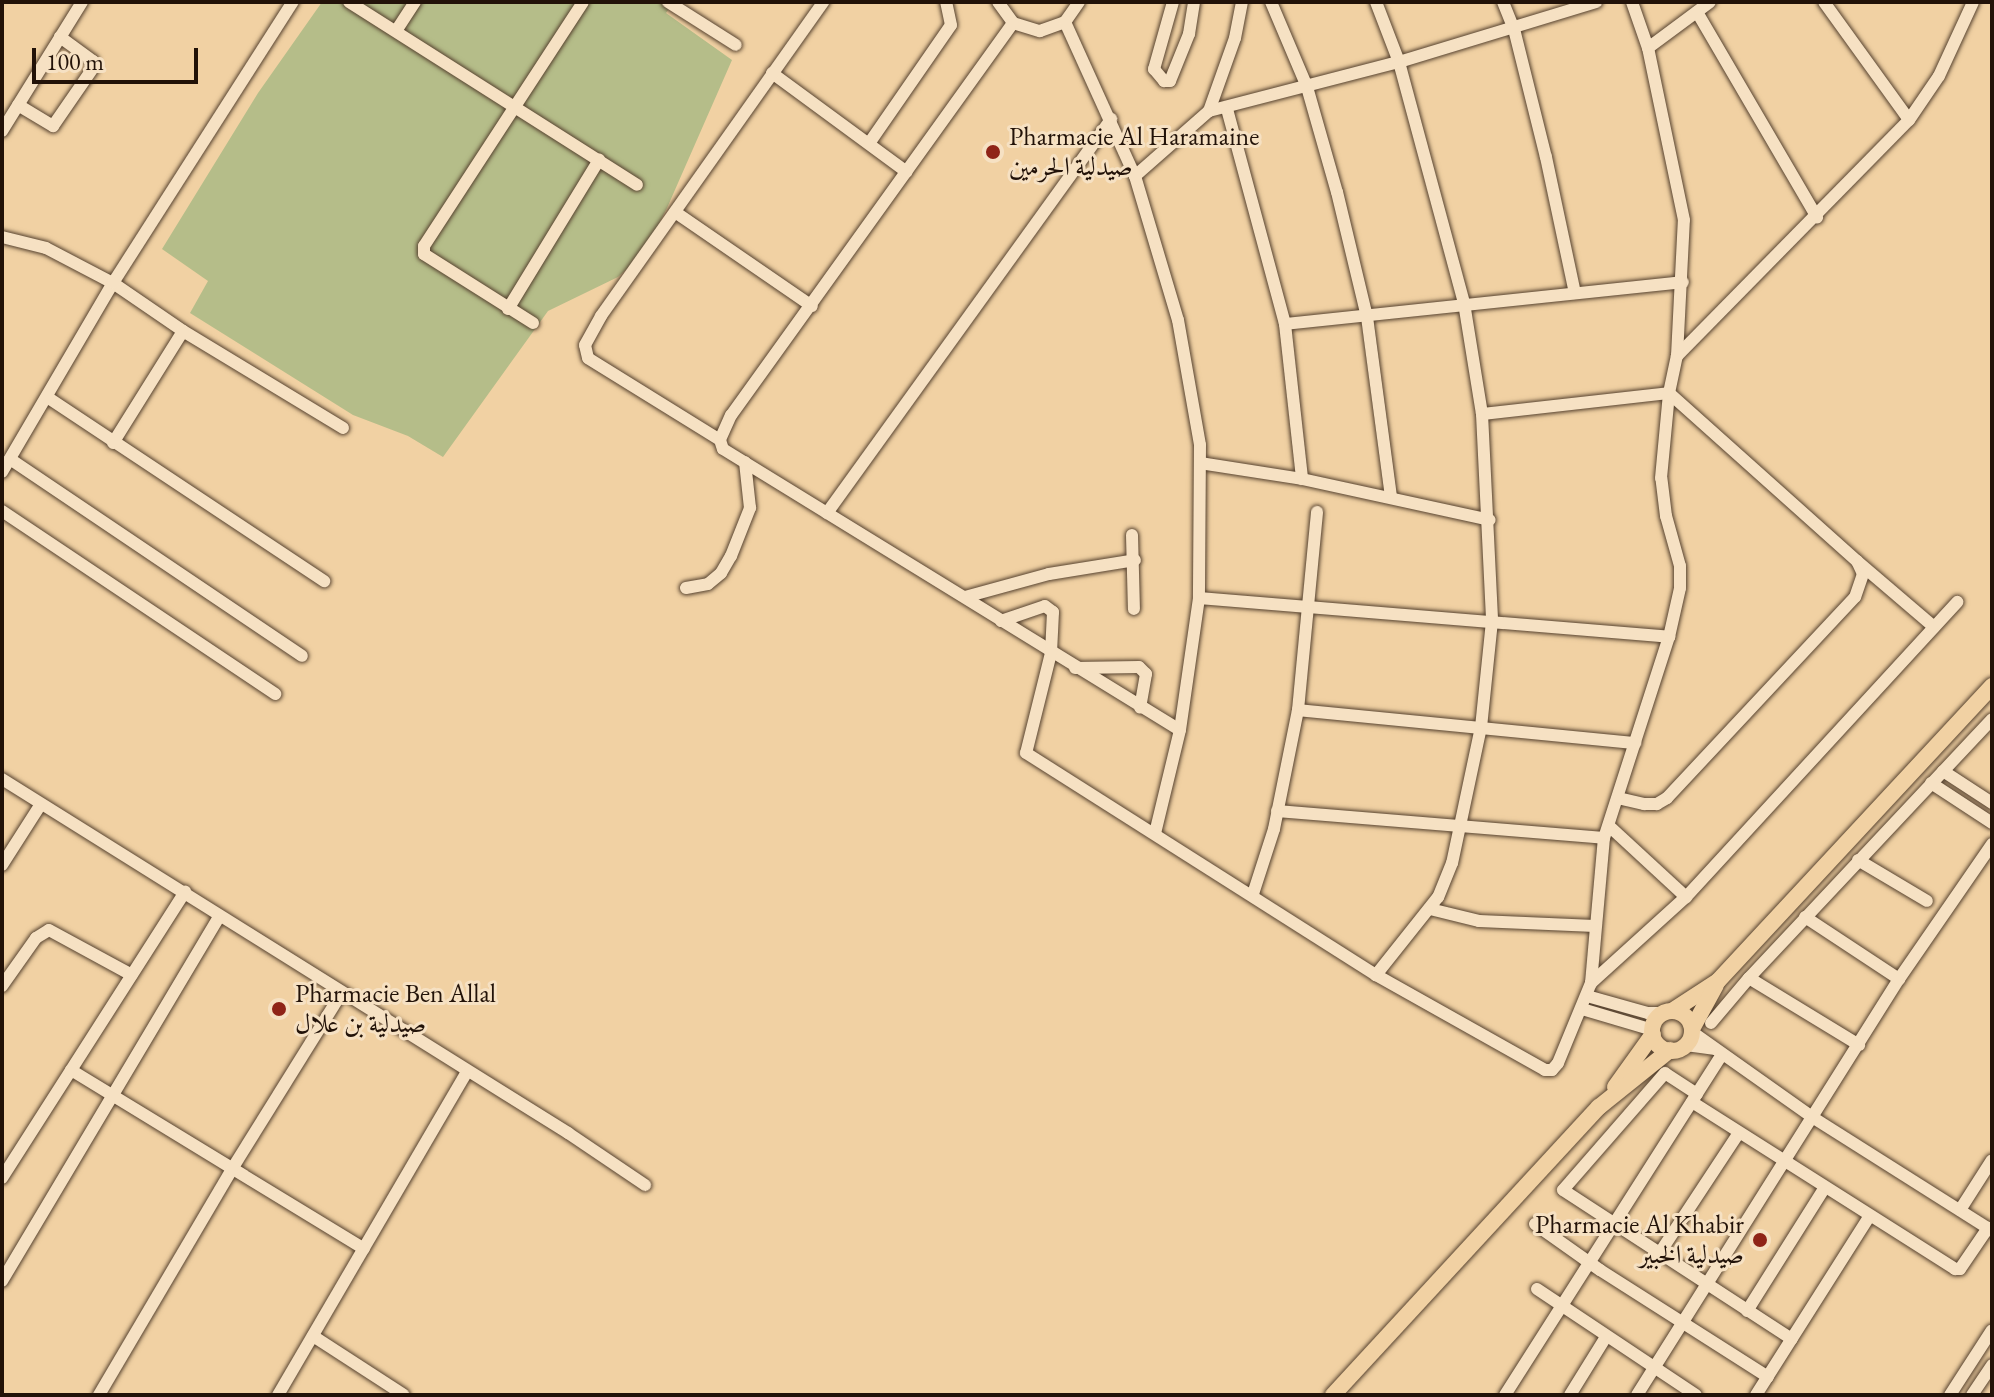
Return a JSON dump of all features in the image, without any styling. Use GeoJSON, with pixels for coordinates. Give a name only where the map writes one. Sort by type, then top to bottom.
{"type":"FeatureCollection","features":[{"type":"Feature","properties":{"kind":"main road"},"geometry":{"type":"LineString","coordinates":[[1608,1098],[1685,1039],[1718,981],[1992,686]]}},
{"type":"Feature","properties":{"kind":"main road"},"geometry":{"type":"LineString","coordinates":[[1333,1395],[1608,1098],[1668,1012],[1718,981]]}},
{"type":"Feature","properties":{"kind":"main road"},"geometry":{"type":"LineString","coordinates":[[1668,1012],[1686,1016],[1685,1039]]}},
{"type":"Feature","properties":{"kind":"main road"},"geometry":{"type":"LineString","coordinates":[[1653,1032],[1662,1048],[1685,1039]]}},
{"type":"Feature","properties":{"kind":"street"},"geometry":{"type":"LineString","coordinates":[[2,131],[82,2]]}},
{"type":"Feature","properties":{"kind":"street"},"geometry":{"type":"LineString","coordinates":[[2,472],[113,283],[293,2]]}},
{"type":"Feature","properties":{"kind":"street"},"geometry":{"type":"LineString","coordinates":[[349,2],[637,185]]}},
{"type":"Feature","properties":{"kind":"street"},"geometry":{"type":"LineString","coordinates":[[396,31],[415,2]]}},
{"type":"Feature","properties":{"kind":"street"},"geometry":{"type":"LineString","coordinates":[[533,323],[424,254],[424,246],[583,2]]}},
{"type":"Feature","properties":{"kind":"street"},"geometry":{"type":"LineString","coordinates":[[668,2],[736,45]]}},
{"type":"Feature","properties":{"kind":"street"},"geometry":{"type":"LineString","coordinates":[[823,2],[601,316],[584,352],[615,376],[720,440],[723,449],[1180,730]]}},
{"type":"Feature","properties":{"kind":"street"},"geometry":{"type":"LineString","coordinates":[[870,142],[951,25],[946,2]]}},
{"type":"Feature","properties":{"kind":"street"},"geometry":{"type":"LineString","coordinates":[[998,2],[1013,23],[1040,31],[1065,22],[1079,2]]}},
{"type":"Feature","properties":{"kind":"street"},"geometry":{"type":"LineString","coordinates":[[1173,2],[1154,69],[1164,81],[1170,81],[1189,34],[1194,2]]}},
{"type":"Feature","properties":{"kind":"street"},"geometry":{"type":"LineString","coordinates":[[1135,176],[1209,111],[1235,38],[1242,2]]}},
{"type":"Feature","properties":{"kind":"street"},"geometry":{"type":"LineString","coordinates":[[1271,2],[1307,87],[1367,317],[1391,497]]}},
{"type":"Feature","properties":{"kind":"street"},"geometry":{"type":"LineString","coordinates":[[1376,2],[1399,62],[1464,303],[1482,414],[1490,520],[1492,621],[1481,727],[1461,826],[1446,881],[1430,909],[1376,975]]}},
{"type":"Feature","properties":{"kind":"street"},"geometry":{"type":"LineString","coordinates":[[1503,2],[1514,29],[1575,293]]}},
{"type":"Feature","properties":{"kind":"street"},"geometry":{"type":"LineString","coordinates":[[1209,111],[1227,109],[1399,62],[1596,2]]}},
{"type":"Feature","properties":{"kind":"street"},"geometry":{"type":"LineString","coordinates":[[1001,621],[1045,606],[1051,608],[1051,653],[1026,753],[1253,894],[1376,975],[1545,1070],[1558,1063],[1591,983],[1606,832],[1678,605],[1680,566],[1662,496],[1669,393],[1677,356],[1683,282],[1684,220],[1648,48],[1632,2]]}},
{"type":"Feature","properties":{"kind":"street"},"geometry":{"type":"LineString","coordinates":[[1648,48],[1710,2]]}},
{"type":"Feature","properties":{"kind":"street"},"geometry":{"type":"LineString","coordinates":[[1824,2],[1909,120]]}},
{"type":"Feature","properties":{"kind":"street"},"geometry":{"type":"LineString","coordinates":[[1677,356],[1909,120],[1939,76],[1973,2]]}},
{"type":"Feature","properties":{"kind":"street"},"geometry":{"type":"LineString","coordinates":[[1697,12],[1817,217]]}},
{"type":"Feature","properties":{"kind":"street"},"geometry":{"type":"LineString","coordinates":[[1065,22],[1135,176],[1184,347],[1200,463],[1199,598],[1180,730],[1155,833]]}},
{"type":"Feature","properties":{"kind":"street"},"geometry":{"type":"LineString","coordinates":[[720,440],[731,415],[1013,23]]}},
{"type":"Feature","properties":{"kind":"street"},"geometry":{"type":"LineString","coordinates":[[18,105],[53,126],[93,68],[93,61],[60,37]]}},
{"type":"Feature","properties":{"kind":"street"},"geometry":{"type":"LineString","coordinates":[[772,73],[907,172]]}},
{"type":"Feature","properties":{"kind":"street"},"geometry":{"type":"LineString","coordinates":[[1227,109],[1285,324],[1302,479]]}},
{"type":"Feature","properties":{"kind":"street"},"geometry":{"type":"LineString","coordinates":[[827,513],[1111,119]]}},
{"type":"Feature","properties":{"kind":"street"},"geometry":{"type":"LineString","coordinates":[[508,309],[599,160]]}},
{"type":"Feature","properties":{"kind":"street"},"geometry":{"type":"LineString","coordinates":[[675,212],[812,306]]}},
{"type":"Feature","properties":{"kind":"street"},"geometry":{"type":"LineString","coordinates":[[2,237],[46,248],[113,283],[183,331],[343,428]]}},
{"type":"Feature","properties":{"kind":"street"},"geometry":{"type":"LineString","coordinates":[[1285,324],[1683,282]]}},
{"type":"Feature","properties":{"kind":"street"},"geometry":{"type":"LineString","coordinates":[[113,443],[183,331]]}},
{"type":"Feature","properties":{"kind":"street"},"geometry":{"type":"LineString","coordinates":[[1482,414],[1669,393],[1934,627]]}},
{"type":"Feature","properties":{"kind":"street"},"geometry":{"type":"LineString","coordinates":[[47,397],[324,581]]}},
{"type":"Feature","properties":{"kind":"street"},"geometry":{"type":"LineString","coordinates":[[10,459],[302,656]]}},
{"type":"Feature","properties":{"kind":"street"},"geometry":{"type":"LineString","coordinates":[[686,588],[708,584],[721,573],[731,556],[750,508],[745,462]]}},
{"type":"Feature","properties":{"kind":"street"},"geometry":{"type":"LineString","coordinates":[[1200,463],[1302,479],[1490,520]]}},
{"type":"Feature","properties":{"kind":"street"},"geometry":{"type":"LineString","coordinates":[[2,511],[275,694]]}},
{"type":"Feature","properties":{"kind":"street"},"geometry":{"type":"LineString","coordinates":[[1253,894],[1277,811],[1298,710],[1317,512]]}},
{"type":"Feature","properties":{"kind":"street"},"geometry":{"type":"LineString","coordinates":[[1132,535],[1134,609]]}},
{"type":"Feature","properties":{"kind":"street"},"geometry":{"type":"LineString","coordinates":[[965,597],[1049,574],[1135,560]]}},
{"type":"Feature","properties":{"kind":"street"},"geometry":{"type":"LineString","coordinates":[[1618,798],[1657,804],[1667,798],[1855,597],[1863,574],[1857,561]]}},
{"type":"Feature","properties":{"kind":"street"},"geometry":{"type":"LineString","coordinates":[[1199,598],[1669,637]]}},
{"type":"Feature","properties":{"kind":"street"},"geometry":{"type":"LineString","coordinates":[[1591,983],[1686,897],[1957,602]]}},
{"type":"Feature","properties":{"kind":"street"},"geometry":{"type":"LineString","coordinates":[[1075,668],[1139,667],[1146,674],[1140,707]]}},
{"type":"Feature","properties":{"kind":"street"},"geometry":{"type":"LineString","coordinates":[[1298,710],[1635,743]]}},
{"type":"Feature","properties":{"kind":"street"},"geometry":{"type":"LineString","coordinates":[[1711,1023],[1805,917],[1992,719]]}},
{"type":"Feature","properties":{"kind":"street"},"geometry":{"type":"LineString","coordinates":[[1943,771],[1992,803]]}},
{"type":"Feature","properties":{"kind":"street"},"geometry":{"type":"LineString","coordinates":[[2,779],[645,1185]]}},
{"type":"Feature","properties":{"kind":"street"},"geometry":{"type":"LineString","coordinates":[[1931,783],[1992,823]]}},
{"type":"Feature","properties":{"kind":"street"},"geometry":{"type":"LineString","coordinates":[[2,865],[41,804]]}},
{"type":"Feature","properties":{"kind":"street"},"geometry":{"type":"LineString","coordinates":[[1277,811],[1461,826],[1606,832],[1686,897]]}},
{"type":"Feature","properties":{"kind":"street"},"geometry":{"type":"LineString","coordinates":[[1637,1395],[1899,979],[1992,844]]}},
{"type":"Feature","properties":{"kind":"street"},"geometry":{"type":"LineString","coordinates":[[1858,860],[1927,901]]}},
{"type":"Feature","properties":{"kind":"street"},"geometry":{"type":"LineString","coordinates":[[2,1178],[185,892]]}},
{"type":"Feature","properties":{"kind":"street"},"geometry":{"type":"LineString","coordinates":[[1430,909],[1479,921],[1595,926]]}},
{"type":"Feature","properties":{"kind":"street"},"geometry":{"type":"LineString","coordinates":[[2,1281],[220,916]]}},
{"type":"Feature","properties":{"kind":"street"},"geometry":{"type":"LineString","coordinates":[[1805,917],[1899,979]]}},
{"type":"Feature","properties":{"kind":"street"},"geometry":{"type":"LineString","coordinates":[[2,986],[36,938],[49,930],[132,975]]}},
{"type":"Feature","properties":{"kind":"street"},"geometry":{"type":"LineString","coordinates":[[1749,978],[1859,1045]]}},
{"type":"Feature","properties":{"kind":"street"},"geometry":{"type":"LineString","coordinates":[[99,1395],[232,1169],[342,992]]}},
{"type":"Feature","properties":{"kind":"street"},"geometry":{"type":"LineString","coordinates":[[1584,1002],[1648,1013],[1668,1012]]}},
{"type":"Feature","properties":{"kind":"street"},"geometry":{"type":"LineString","coordinates":[[1584,1002],[1653,1032]]}},
{"type":"Feature","properties":{"kind":"street"},"geometry":{"type":"LineString","coordinates":[[1685,1039],[1718,1052],[1812,1117],[1990,1229],[1958,1269],[1738,1134],[1665,1073],[1564,1186],[1566,1193],[1792,1339]]}},
{"type":"Feature","properties":{"kind":"street"},"geometry":{"type":"LineString","coordinates":[[1505,1395],[1695,1098],[1718,1052]]}},
{"type":"Feature","properties":{"kind":"street"},"geometry":{"type":"LineString","coordinates":[[71,1070],[364,1249]]}},
{"type":"Feature","properties":{"kind":"street"},"geometry":{"type":"LineString","coordinates":[[278,1395],[467,1072]]}},
{"type":"Feature","properties":{"kind":"street"},"geometry":{"type":"LineString","coordinates":[[1659,1254],[1738,1134]]}},
{"type":"Feature","properties":{"kind":"street"},"geometry":{"type":"LineString","coordinates":[[1960,1210],[1992,1160]]}},
{"type":"Feature","properties":{"kind":"street"},"geometry":{"type":"LineString","coordinates":[[1747,1311],[1825,1187]]}},
{"type":"Feature","properties":{"kind":"street"},"geometry":{"type":"LineString","coordinates":[[1756,1395],[1869,1217]]}},
{"type":"Feature","properties":{"kind":"street"},"geometry":{"type":"LineString","coordinates":[[1535,1224],[1588,1263],[1768,1377]]}},
{"type":"Feature","properties":{"kind":"street"},"geometry":{"type":"LineString","coordinates":[[1537,1289],[1696,1395]]}},
{"type":"Feature","properties":{"kind":"street"},"geometry":{"type":"LineString","coordinates":[[1950,1395],[1992,1330]]}},
{"type":"Feature","properties":{"kind":"street"},"geometry":{"type":"LineString","coordinates":[[313,1336],[404,1395]]}},
{"type":"Feature","properties":{"kind":"street"},"geometry":{"type":"LineString","coordinates":[[1570,1395],[1606,1337]]}},
{"type":"Feature","properties":{"kind":"street"},"geometry":{"type":"LineString","coordinates":[[1972,1395],[1992,1365]]}},
{"type":"Feature","properties":{"kind":"green space"},"geometry":{"type":"Polygon","coordinates":[[[322,2],[674,2],[666,13],[732,60],[667,208],[643,254],[618,277],[548,311],[443,457],[408,436],[353,415],[190,313],[208,281],[162,249],[258,93],[322,2]]]}},
{"type":"Feature","properties":{"kind":"place","name":"Pharmacie Al Haramaine صيدلية الحرمين"},"geometry":{"type":"Point","coordinates":[993,152]}},
{"type":"Feature","properties":{"kind":"place","name":"Pharmacie Ben Allal صيدلية بن علال"},"geometry":{"type":"Point","coordinates":[279,1009]}},
{"type":"Feature","properties":{"kind":"place","name":"Pharmacie Al Khabir صيدلية الخبير"},"geometry":{"type":"Point","coordinates":[1760,1240]}}]}
